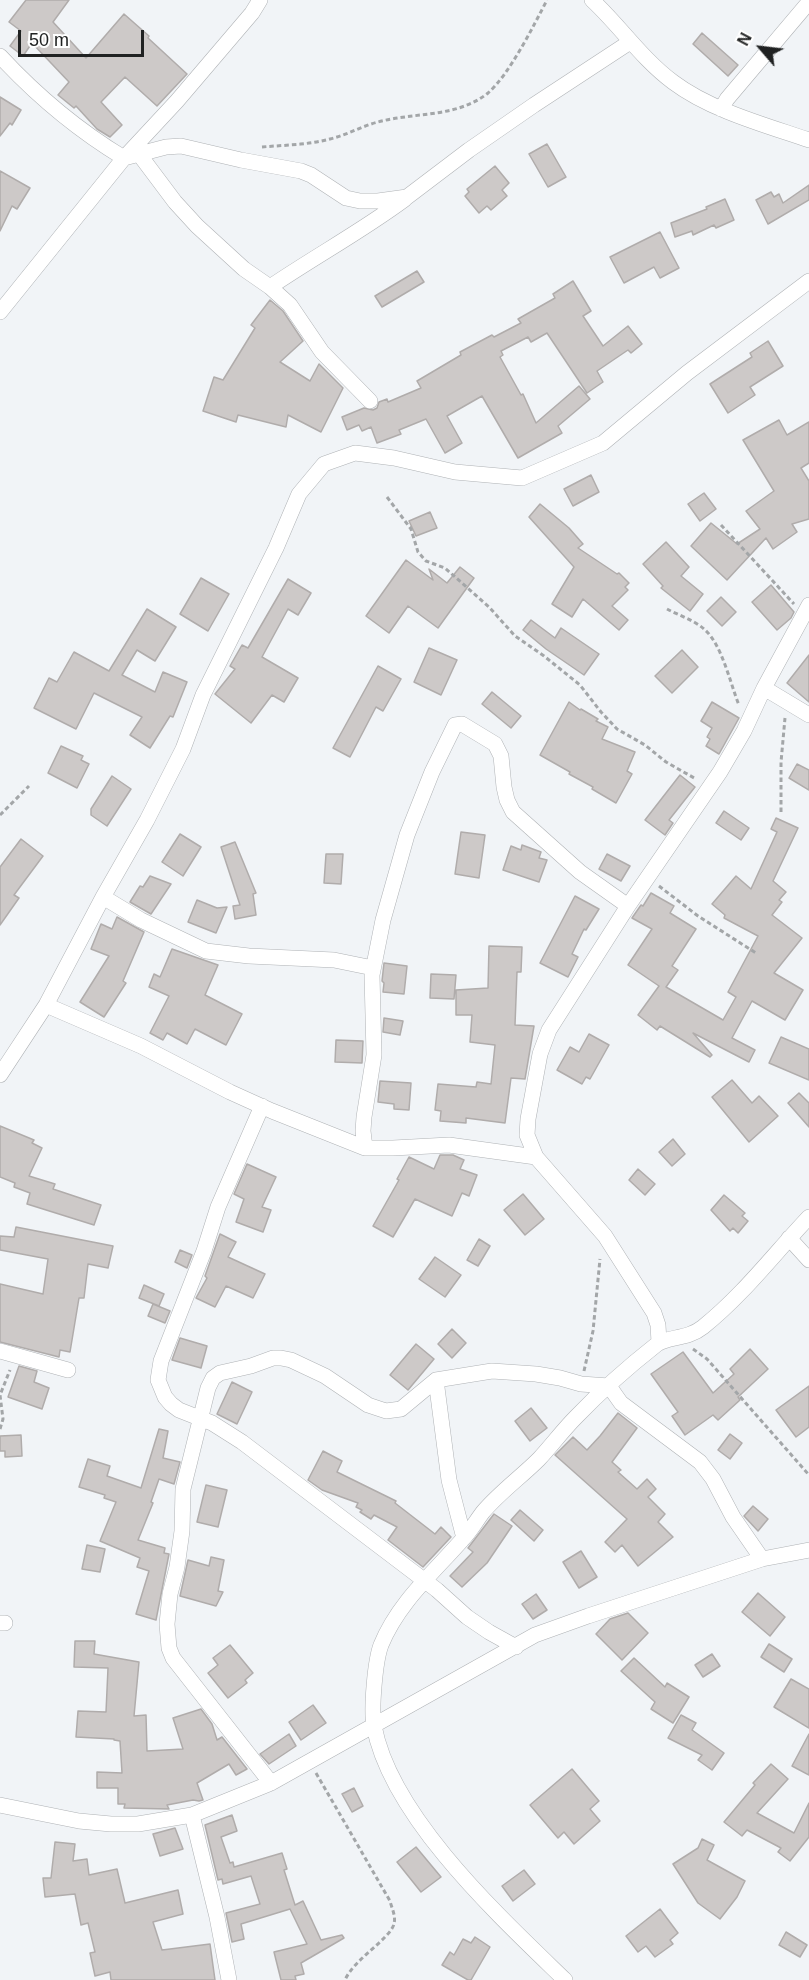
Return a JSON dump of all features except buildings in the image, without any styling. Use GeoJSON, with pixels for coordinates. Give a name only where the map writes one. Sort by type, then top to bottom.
{"type":"FeatureCollection","features":[{"type":"Feature","properties":{"kind":"street"},"geometry":{"type":"LineString","coordinates":[[0,312],[124,158],[177,101],[252,13],[260,0]]}},
{"type":"Feature","properties":{"kind":"street"},"geometry":{"type":"LineString","coordinates":[[598,2],[630,42],[674,83],[721,109],[809,140]]}},
{"type":"Feature","properties":{"kind":"street"},"geometry":{"type":"LineString","coordinates":[[721,109],[809,2]]}},
{"type":"Feature","properties":{"kind":"street"},"geometry":{"type":"LineString","coordinates":[[270,287],[318,254],[379,218],[487,137],[630,42]]}},
{"type":"Feature","properties":{"kind":"street"},"geometry":{"type":"LineString","coordinates":[[0,56],[56,111],[93,139],[124,158],[166,147],[181,146],[301,171],[346,198],[378,201],[407,197]]}},
{"type":"Feature","properties":{"kind":"street"},"geometry":{"type":"LineString","coordinates":[[139,154],[175,202],[197,226],[244,269],[270,287],[297,314],[322,352],[370,401]]}},
{"type":"Feature","properties":{"kind":"street"},"geometry":{"type":"LineString","coordinates":[[0,1076],[46,1005],[170,778],[203,694],[276,548],[299,494],[324,464],[355,453],[394,458],[455,472],[522,478],[603,443],[687,373],[809,281]]}},
{"type":"Feature","properties":{"kind":"street"},"geometry":{"type":"LineString","coordinates":[[659,1342],[658,1325],[654,1313],[605,1236],[536,1157],[527,1135],[540,1054],[549,1030],[628,906],[711,787],[807,608]]}},
{"type":"Feature","properties":{"kind":"street"},"geometry":{"type":"LineString","coordinates":[[765,688],[809,715]]}},
{"type":"Feature","properties":{"kind":"street"},"geometry":{"type":"LineString","coordinates":[[365,1148],[364,1117],[374,1055],[372,975],[383,920],[407,835],[447,740],[458,723],[495,744],[501,756],[507,800],[513,812],[580,872],[628,906]]}},
{"type":"Feature","properties":{"kind":"street"},"geometry":{"type":"LineString","coordinates":[[103,897],[141,920],[206,951],[249,956],[334,960],[373,968]]}},
{"type":"Feature","properties":{"kind":"street"},"geometry":{"type":"LineString","coordinates":[[46,1005],[141,1046],[230,1092],[365,1148],[449,1145],[536,1157]]}},
{"type":"Feature","properties":{"kind":"street"},"geometry":{"type":"LineString","coordinates":[[262,1106],[218,1207],[204,1251],[161,1361],[158,1380],[165,1397],[179,1410],[212,1423],[242,1442],[437,1590],[466,1617],[516,1647]]}},
{"type":"Feature","properties":{"kind":"street"},"geometry":{"type":"LineString","coordinates":[[565,1980],[489,1905],[420,1823],[395,1784],[374,1724],[375,1670],[380,1646],[396,1615],[464,1538],[484,1511],[538,1460],[576,1417],[659,1342],[685,1337],[703,1327],[735,1299],[809,1217]]}},
{"type":"Feature","properties":{"kind":"street"},"geometry":{"type":"LineString","coordinates":[[789,1238],[809,1260]]}},
{"type":"Feature","properties":{"kind":"street"},"geometry":{"type":"LineString","coordinates":[[0,1351],[68,1370]]}},
{"type":"Feature","properties":{"kind":"street"},"geometry":{"type":"LineString","coordinates":[[271,1783],[173,1658],[169,1648],[167,1624],[170,1594],[177,1567],[182,1531],[183,1490],[208,1388],[213,1378],[220,1373],[273,1358],[291,1360],[324,1376],[368,1405],[386,1411],[401,1408],[436,1380],[492,1371],[609,1386]]}},
{"type":"Feature","properties":{"kind":"street"},"geometry":{"type":"LineString","coordinates":[[436,1380],[448,1480],[464,1538]]}},
{"type":"Feature","properties":{"kind":"street"},"geometry":{"type":"LineString","coordinates":[[609,1386],[621,1403],[700,1462],[713,1479],[733,1517],[762,1559]]}},
{"type":"Feature","properties":{"kind":"street"},"geometry":{"type":"LineString","coordinates":[[0,1804],[79,1821],[111,1824],[138,1824],[192,1815],[271,1783],[535,1635],[762,1559],[809,1550]]}},
{"type":"Feature","properties":{"kind":"street"},"geometry":{"type":"LineString","coordinates":[[192,1815],[230,1980]]}},
{"type":"Feature","properties":{"kind":"path"},"geometry":{"type":"LineString","coordinates":[[261,147],[327,140],[346,135],[376,122],[470,105],[489,92],[513,61],[547,0]]}},
{"type":"Feature","properties":{"kind":"path"},"geometry":{"type":"LineString","coordinates":[[387,497],[411,529],[418,552],[426,561],[445,568],[489,607],[515,636],[580,685],[617,729],[645,745],[666,762],[711,787]]}},
{"type":"Feature","properties":{"kind":"path"},"geometry":{"type":"LineString","coordinates":[[721,525],[794,604],[807,608]]}},
{"type":"Feature","properties":{"kind":"path"},"geometry":{"type":"LineString","coordinates":[[667,609],[704,628],[710,636],[717,646],[731,687],[747,723]]}},
{"type":"Feature","properties":{"kind":"path"},"geometry":{"type":"LineString","coordinates":[[782,812],[781,762],[787,701]]}},
{"type":"Feature","properties":{"kind":"path"},"geometry":{"type":"LineString","coordinates":[[0,815],[29,786]]}},
{"type":"Feature","properties":{"kind":"path"},"geometry":{"type":"LineString","coordinates":[[648,878],[698,916],[756,953]]}},
{"type":"Feature","properties":{"kind":"path"},"geometry":{"type":"LineString","coordinates":[[581,1384],[593,1331],[599,1260],[605,1236]]}},
{"type":"Feature","properties":{"kind":"path"},"geometry":{"type":"LineString","coordinates":[[691,1347],[707,1359],[809,1475]]}},
{"type":"Feature","properties":{"kind":"path"},"geometry":{"type":"LineString","coordinates":[[0,1429],[3,1419],[0,1395],[9,1371],[20,1356]]}},
{"type":"Feature","properties":{"kind":"path"},"geometry":{"type":"LineString","coordinates":[[309,1761],[390,1901],[395,1916],[391,1931],[354,1964],[345,1980]]}}]}
